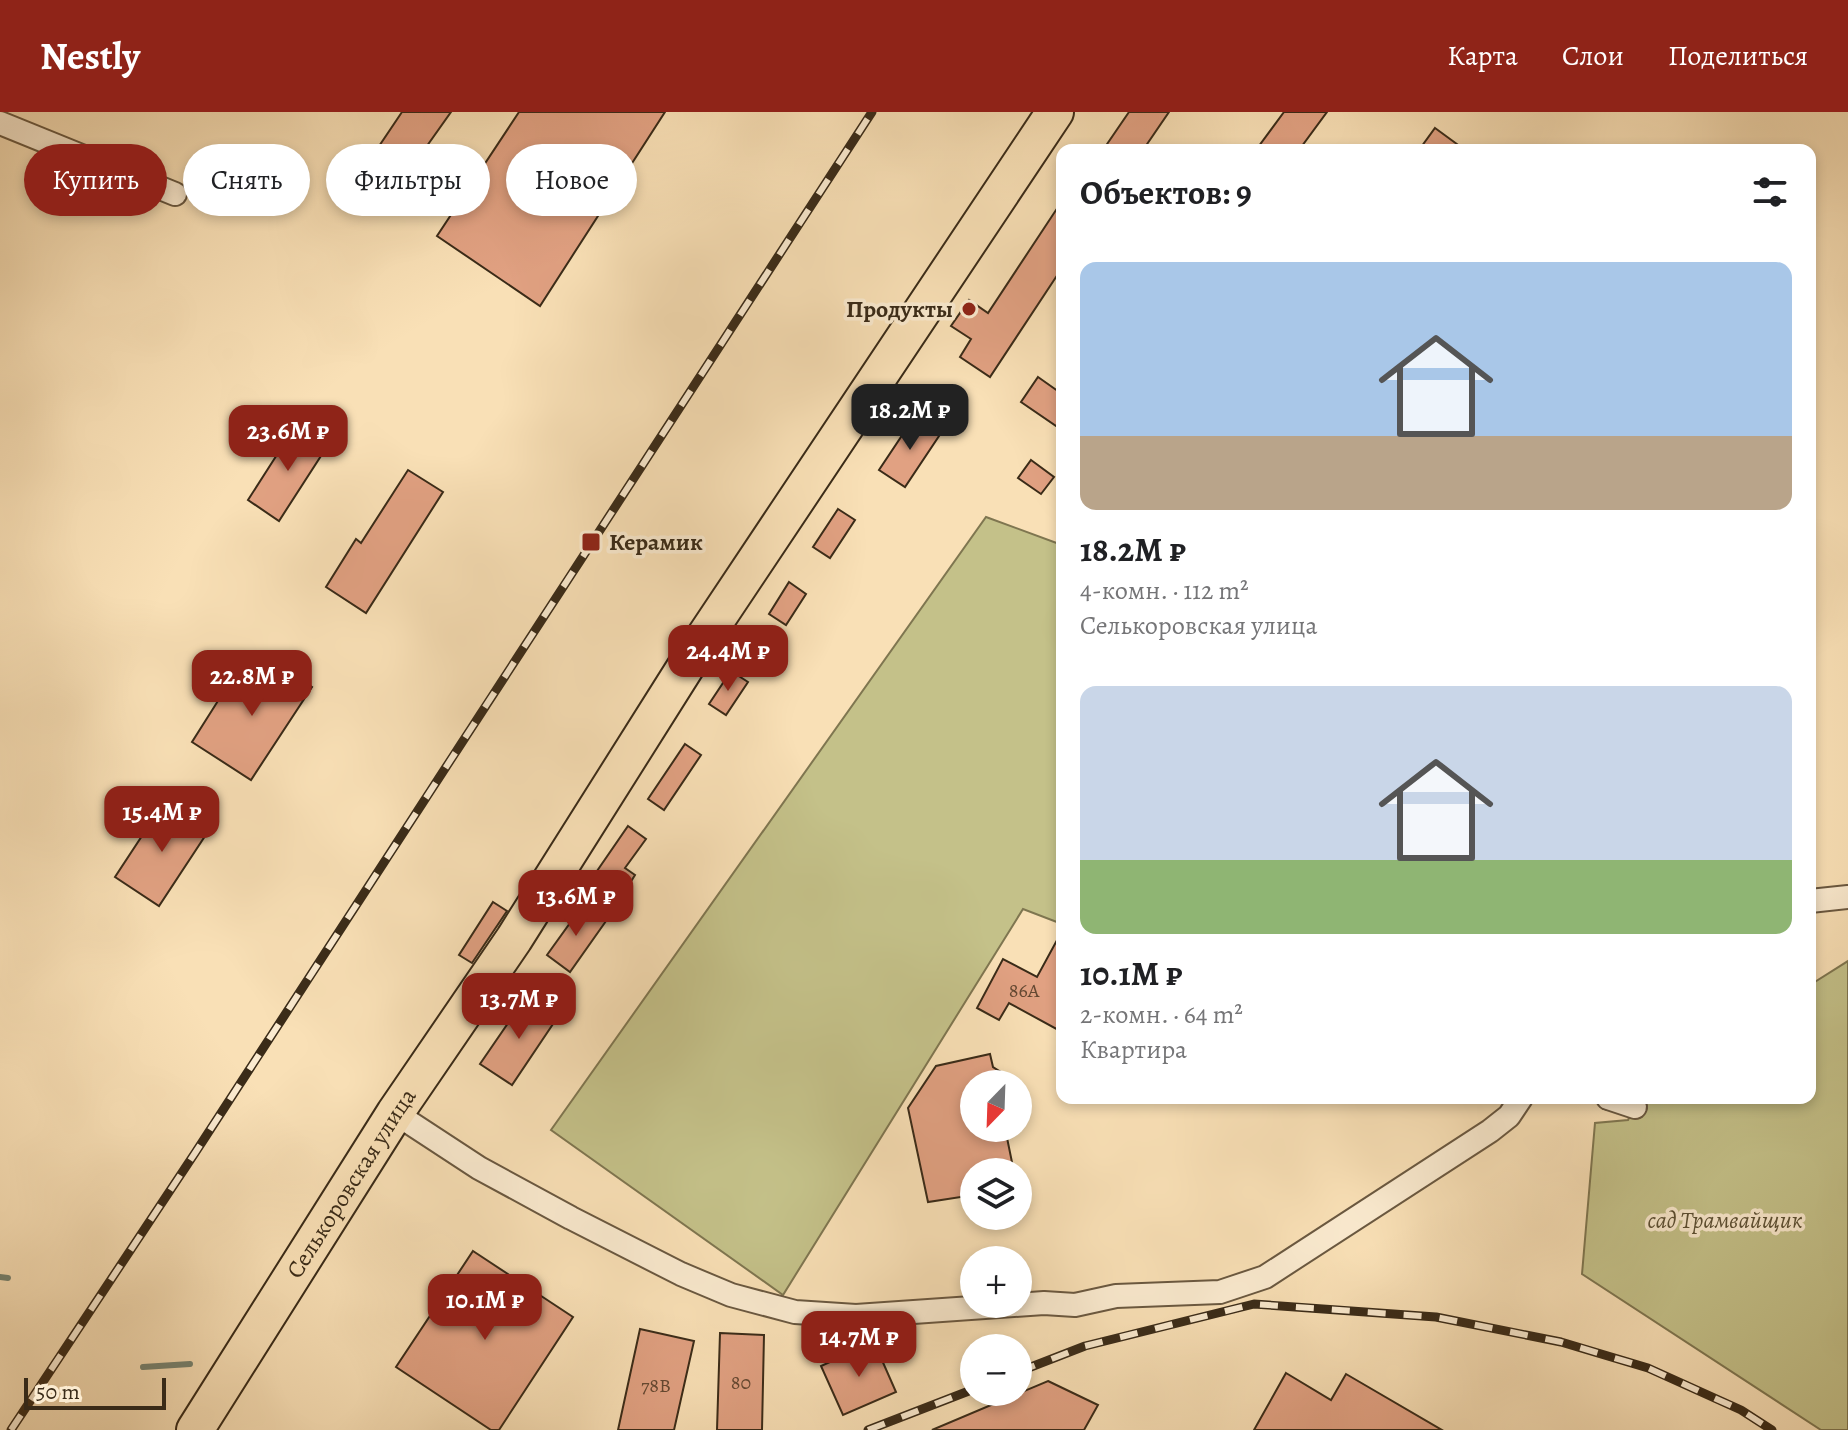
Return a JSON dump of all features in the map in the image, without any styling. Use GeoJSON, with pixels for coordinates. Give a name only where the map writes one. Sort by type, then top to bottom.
{"type":"FeatureCollection","features":[{"type":"Feature","properties":{"kind":"main road","name":"Селькоровская улица"},"geometry":{"type":"LineString","coordinates":[[195,1430],[395,1113],[514,939],[700,644],[1055,112]]}},
{"type":"Feature","properties":{"kind":"street"},"geometry":{"type":"LineString","coordinates":[[0,123],[175,194]]}},
{"type":"Feature","properties":{"kind":"street"},"geometry":{"type":"LineString","coordinates":[[1816,900],[1848,897]]}},
{"type":"Feature","properties":{"kind":"street"},"geometry":{"type":"LineString","coordinates":[[395,1113],[479,1168],[681,1274],[731,1295],[795,1312],[856,1316],[1044,1303],[1075,1305],[1116,1296],[1220,1292],[1265,1277],[1292,1260],[1490,1131],[1509,1116],[1517,1104]]}},
{"type":"Feature","properties":{"kind":"street"},"geometry":{"type":"LineString","coordinates":[[1626,1104],[1635,1107]]}},
{"type":"Feature","properties":{"kind":"green space"},"geometry":{"type":"Polygon","coordinates":[[[986,517],[1056,543],[1056,922],[1023,909],[783,1295],[551,1130],[986,517]]]}},
{"type":"Feature","properties":{"kind":"green space","name":"сад Трамвайщик"},"geometry":{"type":"Polygon","coordinates":[[[1848,961],[1848,1430],[1821,1430],[1582,1274],[1595,1123],[1628,1120],[1636,1104],[1816,1104],[1816,981],[1848,961]]]}},
{"type":"Feature","properties":{"kind":"building"},"geometry":{"type":"Polygon","coordinates":[[[402,112],[451,112],[428,144],[380,144],[402,112]]]}},
{"type":"Feature","properties":{"kind":"building"},"geometry":{"type":"Polygon","coordinates":[[[519,112],[665,112],[637,155],[637,144],[506,144],[506,216],[598,216],[540,306],[437,236],[450,216],[490,216],[490,156],[519,112]]]}},
{"type":"Feature","properties":{"kind":"building"},"geometry":{"type":"Polygon","coordinates":[[[1129,112],[1169,112],[1147,144],[1107,144],[1129,112]]]}},
{"type":"Feature","properties":{"kind":"building"},"geometry":{"type":"Polygon","coordinates":[[[1284,112],[1327,112],[1303,144],[1260,144],[1284,112]]]}},
{"type":"Feature","properties":{"kind":"building"},"geometry":{"type":"Polygon","coordinates":[[[1435,128],[1457,144],[1423,144],[1435,128]]]}},
{"type":"Feature","properties":{"kind":"building"},"geometry":{"type":"Polygon","coordinates":[[[1056,210],[1056,277],[990,377],[960,357],[971,339],[951,326],[969,300],[988,313],[1056,210]]]}},
{"type":"Feature","properties":{"kind":"building"},"geometry":{"type":"Polygon","coordinates":[[[1038,377],[1056,390],[1056,426],[1021,402],[1038,377]]]}},
{"type":"Feature","properties":{"kind":"building"},"geometry":{"type":"Polygon","coordinates":[[[915,416],[941,433],[905,487],[879,470],[915,416]]]}},
{"type":"Feature","properties":{"kind":"building"},"geometry":{"type":"Polygon","coordinates":[[[296,425],[328,445],[279,521],[248,500],[296,425]]]}},
{"type":"Feature","properties":{"kind":"building"},"geometry":{"type":"Polygon","coordinates":[[[1031,460],[1054,477],[1041,494],[1018,478],[1031,460]]]}},
{"type":"Feature","properties":{"kind":"building"},"geometry":{"type":"Polygon","coordinates":[[[408,470],[443,492],[366,613],[326,587],[356,539],[361,543],[408,470]]]}},
{"type":"Feature","properties":{"kind":"building"},"geometry":{"type":"Polygon","coordinates":[[[838,509],[855,520],[830,558],[813,547],[838,509]]]}},
{"type":"Feature","properties":{"kind":"building"},"geometry":{"type":"Polygon","coordinates":[[[789,582],[806,594],[786,625],[769,614],[789,582]]]}},
{"type":"Feature","properties":{"kind":"building"},"geometry":{"type":"Polygon","coordinates":[[[267,657],[312,687],[251,780],[192,742],[228,685],[238,691],[242,685],[247,688],[267,657]]]}},
{"type":"Feature","properties":{"kind":"building"},"geometry":{"type":"Polygon","coordinates":[[[731,671],[748,682],[726,715],[709,704],[731,671]]]}},
{"type":"Feature","properties":{"kind":"building"},"geometry":{"type":"Polygon","coordinates":[[[685,744],[701,755],[664,810],[648,799],[685,744]]]}},
{"type":"Feature","properties":{"kind":"building"},"geometry":{"type":"Polygon","coordinates":[[[165,801],[209,830],[159,906],[115,877],[165,801]]]}},
{"type":"Feature","properties":{"kind":"building"},"geometry":{"type":"Polygon","coordinates":[[[628,826],[646,839],[625,868],[635,875],[625,891],[597,871],[628,826]]]}},
{"type":"Feature","properties":{"kind":"building"},"geometry":{"type":"Polygon","coordinates":[[[493,902],[507,911],[472,963],[459,955],[493,902]]]}},
{"type":"Feature","properties":{"kind":"building"},"geometry":{"type":"Polygon","coordinates":[[[583,905],[606,921],[570,972],[547,955],[583,905]]]}},
{"type":"Feature","properties":{"kind":"building"},"geometry":{"type":"Polygon","coordinates":[[[1056,942],[1056,1029],[1009,1003],[999,1020],[977,1008],[1003,959],[1037,977],[1056,942]]]}},
{"type":"Feature","properties":{"kind":"building"},"geometry":{"type":"Polygon","coordinates":[[[526,997],[557,1018],[512,1085],[480,1064],[526,997]]]}},
{"type":"Feature","properties":{"kind":"building"},"geometry":{"type":"Polygon","coordinates":[[[990,1054],[993,1067],[998,1070],[960,1070],[960,1142],[1008,1142],[1011,1158],[960,1158],[960,1197],[928,1202],[908,1108],[936,1066],[990,1054]]]}},
{"type":"Feature","properties":{"kind":"building"},"geometry":{"type":"Polygon","coordinates":[[[473,1251],[573,1317],[499,1430],[491,1430],[396,1367],[473,1251]]]}},
{"type":"Feature","properties":{"kind":"building"},"geometry":{"type":"Polygon","coordinates":[[[640,1329],[694,1341],[674,1430],[618,1430],[640,1329]]]}},
{"type":"Feature","properties":{"kind":"building"},"geometry":{"type":"Polygon","coordinates":[[[720,1333],[764,1335],[762,1430],[717,1430],[720,1333]]]}},
{"type":"Feature","properties":{"kind":"building"},"geometry":{"type":"Polygon","coordinates":[[[874,1342],[896,1392],[843,1415],[821,1366],[874,1342]]]}},
{"type":"Feature","properties":{"kind":"building"},"geometry":{"type":"Polygon","coordinates":[[[1286,1373],[1331,1400],[1346,1374],[1442,1430],[1254,1430],[1286,1373]]]}},
{"type":"Feature","properties":{"kind":"building"},"geometry":{"type":"Polygon","coordinates":[[[1048,1381],[1098,1405],[1084,1430],[932,1430],[989,1406],[1032,1406],[1032,1388],[1048,1381]]]}},
{"type":"Feature","properties":{"kind":"waterway"},"geometry":{"type":"LineString","coordinates":[[0,1277],[8,1278]]}},
{"type":"Feature","properties":{"kind":"waterway"},"geometry":{"type":"LineString","coordinates":[[143,1367],[190,1364]]}},
{"type":"Feature","properties":{"kind":"railway"},"geometry":{"type":"LineString","coordinates":[[11,1430],[195,1153],[872,112]]}},
{"type":"Feature","properties":{"kind":"railway"},"geometry":{"type":"LineString","coordinates":[[1032,1367],[1085,1346],[1254,1304],[1436,1317],[1561,1342],[1648,1368],[1741,1410],[1772,1430]]}},
{"type":"Feature","properties":{"kind":"railway"},"geometry":{"type":"LineString","coordinates":[[868,1430],[960,1394]]}},
{"type":"Feature","properties":{"kind":"place","name":"Продукты"},"geometry":{"type":"Point","coordinates":[969,309]}},
{"type":"Feature","properties":{"kind":"place","name":"Керамик"},"geometry":{"type":"Point","coordinates":[591,542]}}]}
